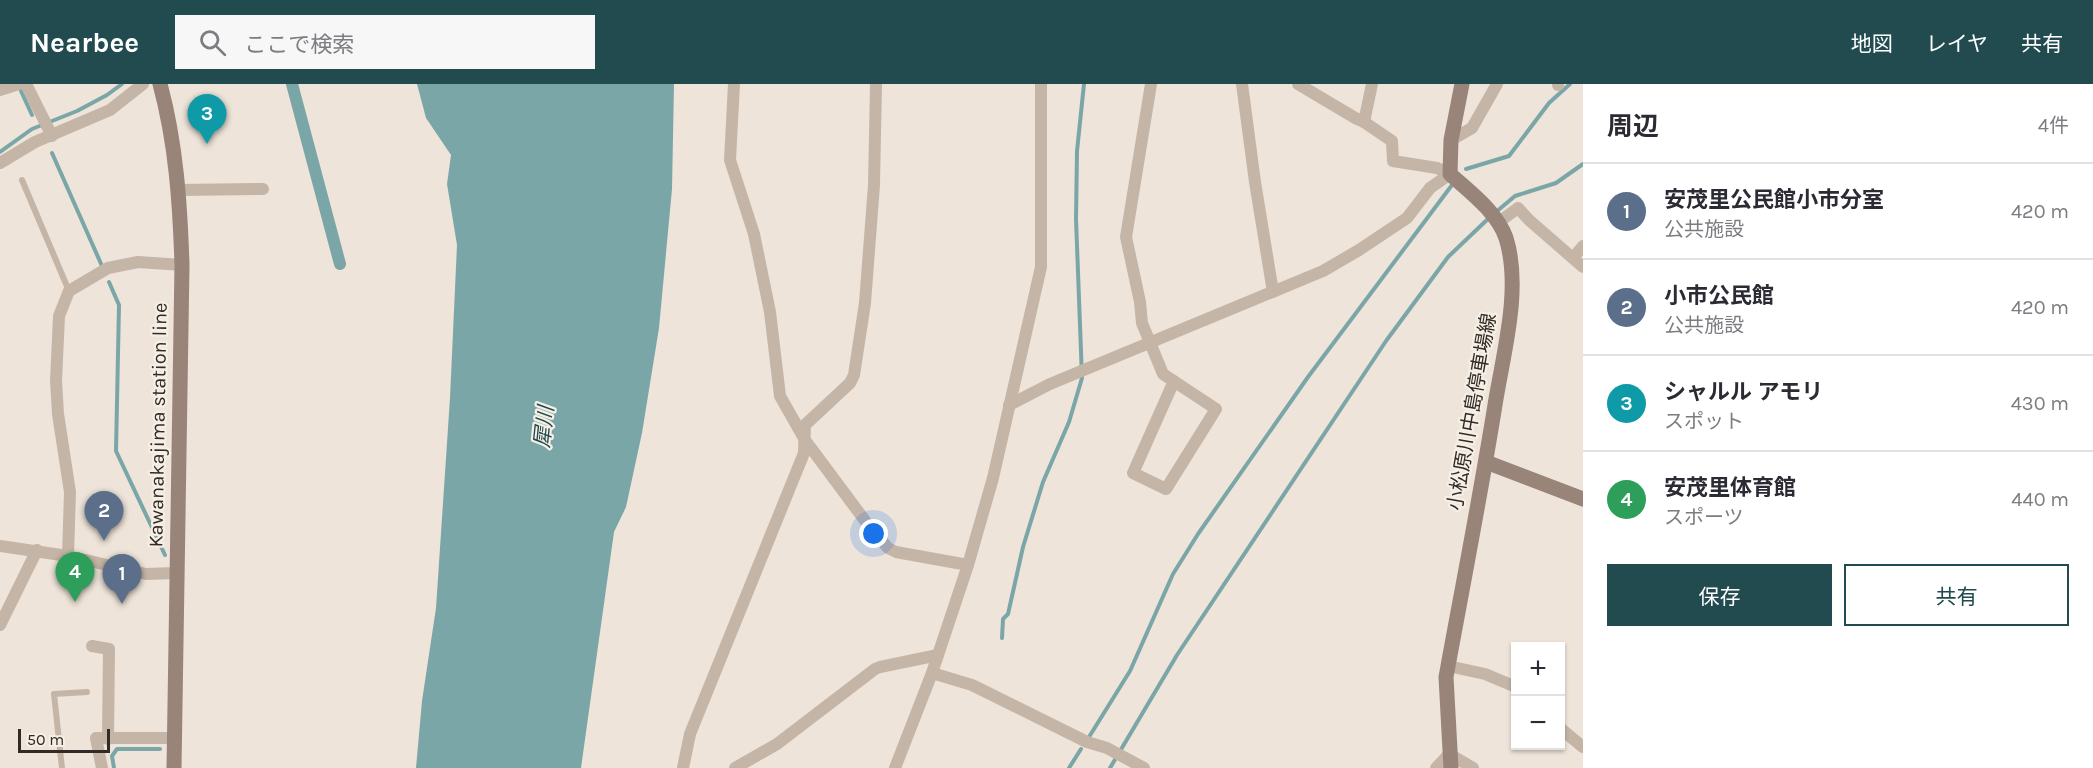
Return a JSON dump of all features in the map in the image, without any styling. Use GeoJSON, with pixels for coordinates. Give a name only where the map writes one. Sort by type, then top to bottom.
{"type":"FeatureCollection","features":[{"type":"Feature","properties":{"kind":"main road","name":"Kawanakajima station line"},"geometry":{"type":"LineString","coordinates":[[159,84],[172,136],[179,190],[182,265],[174,768]]}},
{"type":"Feature","properties":{"kind":"main road"},"geometry":{"type":"LineString","coordinates":[[1450,174],[1451,140],[1462,84]]}},
{"type":"Feature","properties":{"kind":"main road","name":"小松原川中島停車場線"},"geometry":{"type":"LineString","coordinates":[[1450,174],[1499,222],[1506,239],[1512,267],[1511,307],[1486,462],[1446,677],[1450,761]]}},
{"type":"Feature","properties":{"kind":"main road"},"geometry":{"type":"LineString","coordinates":[[1486,462],[1583,499]]}},
{"type":"Feature","properties":{"kind":"street"},"geometry":{"type":"LineString","coordinates":[[0,90],[20,84]]}},
{"type":"Feature","properties":{"kind":"street"},"geometry":{"type":"LineString","coordinates":[[26,84],[50,133]]}},
{"type":"Feature","properties":{"kind":"street"},"geometry":{"type":"LineString","coordinates":[[0,163],[50,133],[110,110],[142,84]]}},
{"type":"Feature","properties":{"kind":"street"},"geometry":{"type":"LineString","coordinates":[[734,84],[730,160],[754,234],[770,312],[780,396],[805,440],[888,548],[896,552],[968,565]]}},
{"type":"Feature","properties":{"kind":"street"},"geometry":{"type":"LineString","coordinates":[[683,768],[690,734],[804,453],[805,425],[850,383],[854,375],[865,303],[874,185],[876,84]]}},
{"type":"Feature","properties":{"kind":"street"},"geometry":{"type":"LineString","coordinates":[[895,768],[932,673],[968,565],[993,478],[1041,267],[1041,84]]}},
{"type":"Feature","properties":{"kind":"street"},"geometry":{"type":"LineString","coordinates":[[1151,84],[1126,237],[1140,302],[1142,323],[1163,374],[1174,381],[1216,409],[1166,489],[1133,473],[1174,381]]}},
{"type":"Feature","properties":{"kind":"street"},"geometry":{"type":"LineString","coordinates":[[1242,84],[1273,292]]}},
{"type":"Feature","properties":{"kind":"street"},"geometry":{"type":"LineString","coordinates":[[1298,84],[1392,141],[1393,162],[1437,168],[1450,174]]}},
{"type":"Feature","properties":{"kind":"street"},"geometry":{"type":"LineString","coordinates":[[1364,122],[1372,84]]}},
{"type":"Feature","properties":{"kind":"street"},"geometry":{"type":"LineString","coordinates":[[1451,140],[1472,128],[1497,84]]}},
{"type":"Feature","properties":{"kind":"street"},"geometry":{"type":"LineString","coordinates":[[1009,405],[1050,384],[1323,271],[1407,218],[1430,188],[1450,174]]}},
{"type":"Feature","properties":{"kind":"street"},"geometry":{"type":"LineString","coordinates":[[179,190],[264,190]]}},
{"type":"Feature","properties":{"kind":"street"},"geometry":{"type":"LineString","coordinates":[[1499,222],[1518,208],[1583,267]]}},
{"type":"Feature","properties":{"kind":"street"},"geometry":{"type":"LineString","coordinates":[[1573,258],[1583,246]]}},
{"type":"Feature","properties":{"kind":"street"},"geometry":{"type":"LineString","coordinates":[[68,556],[70,492],[58,414],[56,381],[59,316],[69,291],[108,268],[138,262],[182,265]]}},
{"type":"Feature","properties":{"kind":"street"},"geometry":{"type":"LineString","coordinates":[[0,546],[37,550],[146,574],[176,573]]}},
{"type":"Feature","properties":{"kind":"street"},"geometry":{"type":"LineString","coordinates":[[0,625],[37,550]]}},
{"type":"Feature","properties":{"kind":"street"},"geometry":{"type":"LineString","coordinates":[[92,646],[110,649],[108,739]]}},
{"type":"Feature","properties":{"kind":"street"},"geometry":{"type":"LineString","coordinates":[[735,768],[777,744],[874,669],[938,656]]}},
{"type":"Feature","properties":{"kind":"street"},"geometry":{"type":"LineString","coordinates":[[1448,666],[1485,674],[1511,685]]}},
{"type":"Feature","properties":{"kind":"street"},"geometry":{"type":"LineString","coordinates":[[932,673],[972,685],[1087,742],[1107,748],[1144,768]]}},
{"type":"Feature","properties":{"kind":"street"},"geometry":{"type":"LineString","coordinates":[[1565,732],[1583,747]]}},
{"type":"Feature","properties":{"kind":"street"},"geometry":{"type":"LineString","coordinates":[[102,768],[96,738],[173,738]]}},
{"type":"Feature","properties":{"kind":"street"},"geometry":{"type":"LineString","coordinates":[[1436,768],[1450,761],[1473,768]]}},
{"type":"Feature","properties":{"kind":"lane"},"geometry":{"type":"LineString","coordinates":[[22,180],[69,291]]}},
{"type":"Feature","properties":{"kind":"lane"},"geometry":{"type":"LineString","coordinates":[[62,768],[54,694],[87,692]]}},
{"type":"Feature","properties":{"kind":"water","name":"犀川"},"geometry":{"type":"Polygon","coordinates":[[[417,84],[674,84],[672,189],[659,328],[642,433],[626,507],[614,532],[581,768],[416,768],[422,701],[436,608],[450,398],[457,245],[447,184],[451,155],[426,118],[417,84]]]}},
{"type":"Feature","properties":{"kind":"waterway"},"geometry":{"type":"LineString","coordinates":[[0,152],[32,129],[77,111],[122,84]]}},
{"type":"Feature","properties":{"kind":"waterway"},"geometry":{"type":"LineString","coordinates":[[292,84],[340,264]]}},
{"type":"Feature","properties":{"kind":"waterway"},"geometry":{"type":"LineString","coordinates":[[1002,638],[1003,619],[1008,614],[1023,547],[1043,482],[1069,422],[1082,378],[1076,219],[1077,151],[1084,84]]}},
{"type":"Feature","properties":{"kind":"waterway"},"geometry":{"type":"LineString","coordinates":[[1466,169],[1509,156],[1549,103],[1570,84]]}},
{"type":"Feature","properties":{"kind":"waterway"},"geometry":{"type":"LineString","coordinates":[[21,91],[32,115]]}},
{"type":"Feature","properties":{"kind":"waterway"},"geometry":{"type":"LineString","coordinates":[[52,153],[102,266]]}},
{"type":"Feature","properties":{"kind":"waterway"},"geometry":{"type":"LineString","coordinates":[[1496,212],[1515,196],[1556,183],[1583,164]]}},
{"type":"Feature","properties":{"kind":"waterway"},"geometry":{"type":"LineString","coordinates":[[1089,737],[1130,671],[1173,574],[1198,534],[1308,377],[1452,185]]}},
{"type":"Feature","properties":{"kind":"waterway"},"geometry":{"type":"LineString","coordinates":[[1110,768],[1177,655],[1386,341],[1448,257],[1490,217]]}},
{"type":"Feature","properties":{"kind":"waterway"},"geometry":{"type":"LineString","coordinates":[[109,282],[119,305],[116,451],[165,555]]}},
{"type":"Feature","properties":{"kind":"waterway"},"geometry":{"type":"LineString","coordinates":[[114,768],[112,756],[117,749],[160,749]]}},
{"type":"Feature","properties":{"kind":"waterway"},"geometry":{"type":"LineString","coordinates":[[1069,768],[1081,749]]}},
{"type":"Feature","properties":{"kind":"place","name":"シャルル アモリ"},"geometry":{"type":"Point","coordinates":[207,144]}},
{"type":"Feature","properties":{"kind":"place","name":"小市公民館"},"geometry":{"type":"Point","coordinates":[104,541]}},
{"type":"Feature","properties":{"kind":"place","name":"安茂里体育館"},"geometry":{"type":"Point","coordinates":[75,602]}},
{"type":"Feature","properties":{"kind":"place","name":"安茂里公民館小市分室"},"geometry":{"type":"Point","coordinates":[122,604]}}]}
